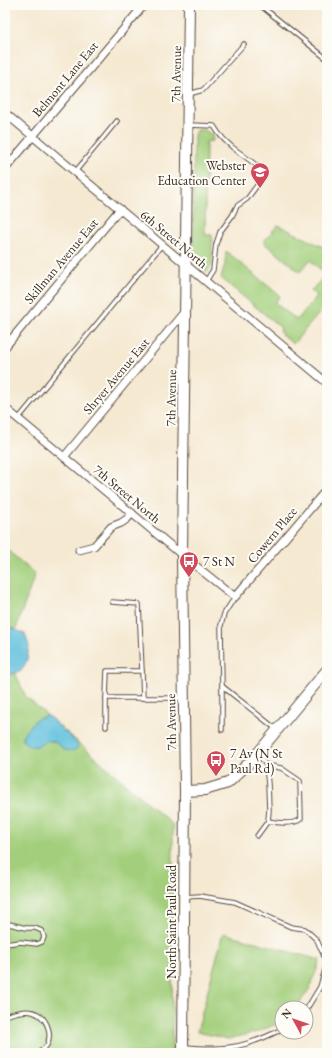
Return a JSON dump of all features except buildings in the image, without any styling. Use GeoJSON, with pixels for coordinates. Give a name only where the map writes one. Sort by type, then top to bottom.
{"type":"FeatureCollection","features":[{"type":"Feature","properties":{"kind":"street","name":"Belmont Lane East"},"geometry":{"type":"LineString","coordinates":[[5,169],[144,5]]}},
{"type":"Feature","properties":{"kind":"street","name":"7th Avenue"},"geometry":{"type":"LineString","coordinates":[[185,791],[182,555],[190,5]]}},
{"type":"Feature","properties":{"kind":"street","name":"6th Street North"},"geometry":{"type":"LineString","coordinates":[[5,113],[327,383]]}},
{"type":"Feature","properties":{"kind":"street","name":"Skillman Avenue East"},"geometry":{"type":"LineString","coordinates":[[5,347],[120,209]]}},
{"type":"Feature","properties":{"kind":"street","name":"Shryer Avenue East"},"geometry":{"type":"LineString","coordinates":[[64,457],[186,310]]}},
{"type":"Feature","properties":{"kind":"street","name":"7th Street North"},"geometry":{"type":"LineString","coordinates":[[5,408],[235,597]]}},
{"type":"Feature","properties":{"kind":"street","name":"Cowern Place"},"geometry":{"type":"LineString","coordinates":[[235,597],[327,489]]}},
{"type":"Feature","properties":{"kind":"street"},"geometry":{"type":"LineString","coordinates":[[79,550],[94,546],[111,527],[121,523],[132,513]]}},
{"type":"Feature","properties":{"kind":"street"},"geometry":{"type":"LineString","coordinates":[[185,791],[205,790],[228,783],[257,754],[326,673]]}},
{"type":"Feature","properties":{"kind":"street","name":"North Saint Paul Road"},"geometry":{"type":"LineString","coordinates":[[183,1050],[185,791]]}},
{"type":"Feature","properties":{"kind":"lane"},"geometry":{"type":"LineString","coordinates":[[260,5],[327,60]]}},
{"type":"Feature","properties":{"kind":"lane"},"geometry":{"type":"LineString","coordinates":[[188,94],[203,90],[244,44]]}},
{"type":"Feature","properties":{"kind":"lane"},"geometry":{"type":"LineString","coordinates":[[75,172],[117,121]]}},
{"type":"Feature","properties":{"kind":"lane"},"geometry":{"type":"LineString","coordinates":[[188,125],[214,126],[218,134],[238,152],[262,170],[264,176],[247,199],[237,206],[232,216],[220,232],[216,244],[213,270],[206,281]]}},
{"type":"Feature","properties":{"kind":"lane"},"geometry":{"type":"LineString","coordinates":[[18,419],[162,245]]}},
{"type":"Feature","properties":{"kind":"lane"},"geometry":{"type":"LineString","coordinates":[[222,730],[221,625],[224,614],[235,597]]}},
{"type":"Feature","properties":{"kind":"lane"},"geometry":{"type":"LineString","coordinates":[[112,602],[139,604],[143,698]]}},
{"type":"Feature","properties":{"kind":"lane"},"geometry":{"type":"LineString","coordinates":[[106,727],[107,671],[142,670]]}},
{"type":"Feature","properties":{"kind":"lane"},"geometry":{"type":"LineString","coordinates":[[222,686],[277,730]]}},
{"type":"Feature","properties":{"kind":"lane"},"geometry":{"type":"LineString","coordinates":[[106,698],[184,698]]}},
{"type":"Feature","properties":{"kind":"lane"},"geometry":{"type":"LineString","coordinates":[[257,754],[266,765],[269,810],[268,821],[257,836]]}},
{"type":"Feature","properties":{"kind":"lane"},"geometry":{"type":"LineString","coordinates":[[266,765],[281,768],[300,781],[301,819],[298,822],[276,823],[268,821]]}},
{"type":"Feature","properties":{"kind":"lane"},"geometry":{"type":"LineString","coordinates":[[184,897],[200,896],[235,902],[291,926],[305,929],[318,940],[327,963],[320,987],[312,1000]]}},
{"type":"Feature","properties":{"kind":"lane"},"geometry":{"type":"LineString","coordinates":[[5,923],[26,928],[35,928],[42,931],[44,936],[42,942],[37,944],[20,942],[5,944]]}},
{"type":"Feature","properties":{"kind":"lane"},"geometry":{"type":"LineString","coordinates":[[5,1016],[23,1011],[39,1014],[47,1023],[49,1034],[47,1045],[38,1053]]}},
{"type":"Feature","properties":{"kind":"lane"},"geometry":{"type":"LineString","coordinates":[[183,1050],[242,1045],[274,1033]]}},
{"type":"Feature","properties":{"kind":"green space"},"geometry":{"type":"Polygon","coordinates":[[[198,130],[205,130],[212,135],[213,141],[206,142],[205,235],[212,235],[212,265],[207,272],[193,260],[194,136],[195,132],[198,130]]]}},
{"type":"Feature","properties":{"kind":"green space"},"geometry":{"type":"Polygon","coordinates":[[[278,225],[327,249],[327,266],[321,270],[310,260],[300,272],[263,242],[278,225]]]}},
{"type":"Feature","properties":{"kind":"green space"},"geometry":{"type":"Polygon","coordinates":[[[226,251],[280,296],[275,303],[297,320],[317,296],[311,291],[327,273],[327,298],[322,295],[327,299],[327,304],[293,344],[280,333],[281,328],[221,278],[225,264],[226,251]]]}},
{"type":"Feature","properties":{"kind":"green space"},"geometry":{"type":"Polygon","coordinates":[[[5,548],[35,574],[7,655],[26,697],[173,825],[172,1053],[5,1053],[5,548]]]}},
{"type":"Feature","properties":{"kind":"green space"},"geometry":{"type":"Polygon","coordinates":[[[223,933],[320,960],[310,988],[302,1000],[274,1000],[274,1025],[254,1033],[228,1039],[197,1032],[223,933]]]}},
{"type":"Feature","properties":{"kind":"water"},"geometry":{"type":"Polygon","coordinates":[[[12,628],[25,634],[29,646],[27,660],[22,670],[6,676],[5,630],[12,628]]]}},
{"type":"Feature","properties":{"kind":"water"},"geometry":{"type":"Polygon","coordinates":[[[47,715],[77,743],[78,748],[69,751],[65,750],[54,742],[48,741],[38,746],[29,746],[23,741],[23,734],[35,720],[47,715]]]}},
{"type":"Feature","properties":{"kind":"place","name":"Webster Education Center"},"geometry":{"type":"Point","coordinates":[260,189]}},
{"type":"Feature","properties":{"kind":"place","name":"7 St N"},"geometry":{"type":"Point","coordinates":[189,578]}},
{"type":"Feature","properties":{"kind":"place","name":"7 Av (N St Paul Rd)"},"geometry":{"type":"Point","coordinates":[216,777]}}]}
